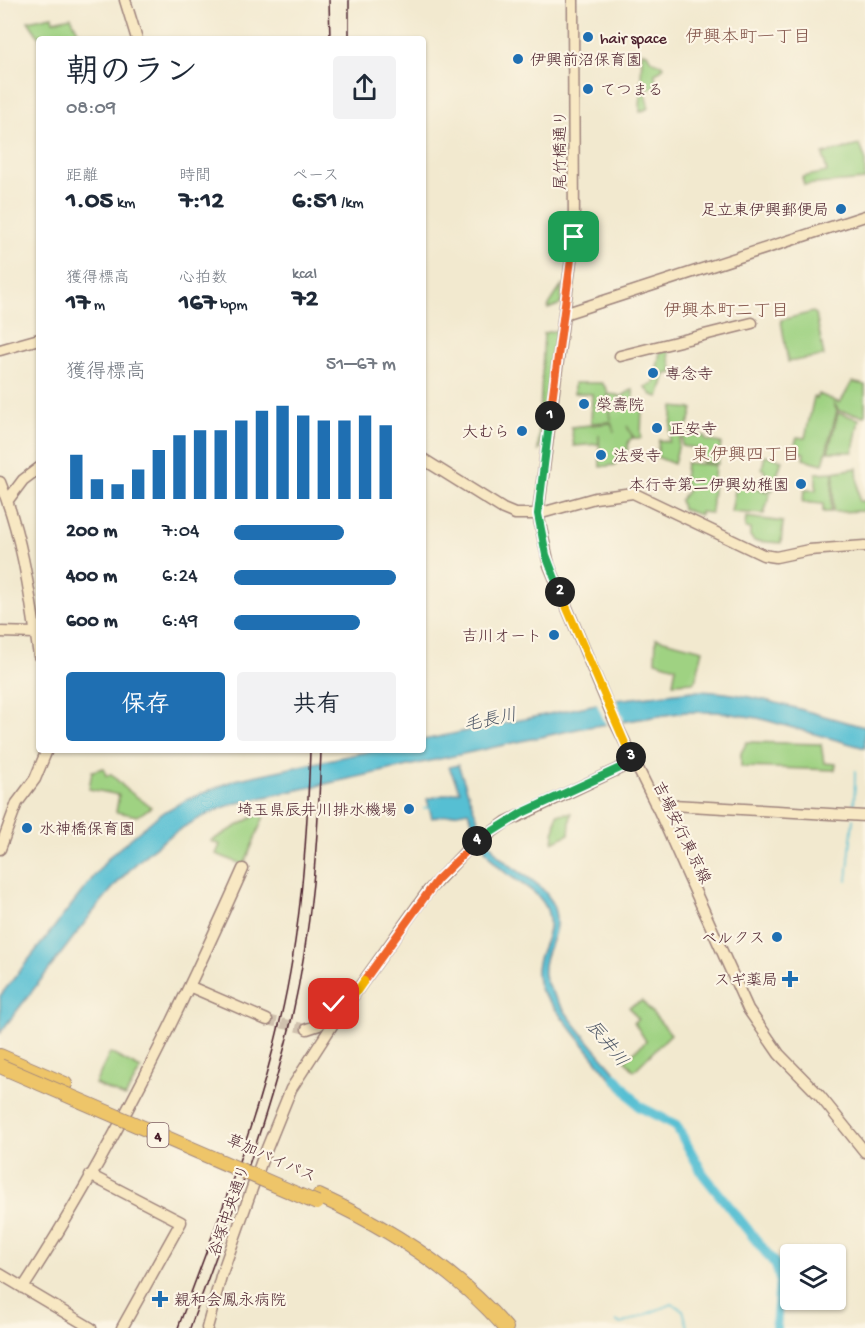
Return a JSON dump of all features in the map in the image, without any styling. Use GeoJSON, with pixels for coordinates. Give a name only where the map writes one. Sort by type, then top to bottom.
{"type":"FeatureCollection","features":[{"type":"Feature","properties":{"kind":"highway","name":"草加バイパス"},"geometry":{"type":"LineString","coordinates":[[0,1056],[396,1234],[444,1270],[507,1328]]}},
{"type":"Feature","properties":{"kind":"highway","name":"草加バイパス"},"geometry":{"type":"LineString","coordinates":[[0,1066],[128,1122],[318,1199],[419,1261],[466,1299],[495,1328]]}},
{"type":"Feature","properties":{"kind":"highway"},"geometry":{"type":"LineString","coordinates":[[0,1073],[101,1117],[128,1122]]}},
{"type":"Feature","properties":{"kind":"street"},"geometry":{"type":"LineString","coordinates":[[125,0],[135,36]]}},
{"type":"Feature","properties":{"kind":"street","name":"尾竹橋通り"},"geometry":{"type":"LineString","coordinates":[[538,514],[574,237],[573,0]]}},
{"type":"Feature","properties":{"kind":"street"},"geometry":{"type":"LineString","coordinates":[[564,314],[865,216]]}},
{"type":"Feature","properties":{"kind":"street"},"geometry":{"type":"LineString","coordinates":[[620,356],[752,323]]}},
{"type":"Feature","properties":{"kind":"street"},"geometry":{"type":"LineString","coordinates":[[0,350],[36,340]]}},
{"type":"Feature","properties":{"kind":"street"},"geometry":{"type":"LineString","coordinates":[[426,461],[503,509],[515,514],[538,514],[595,498],[633,493],[764,555],[780,556],[809,550],[865,546]]}},
{"type":"Feature","properties":{"kind":"street"},"geometry":{"type":"LineString","coordinates":[[8,500],[23,480],[36,470]]}},
{"type":"Feature","properties":{"kind":"street"},"geometry":{"type":"LineString","coordinates":[[0,482],[22,546],[36,639]]}},
{"type":"Feature","properties":{"kind":"street","name":"吉場安行東京線"},"geometry":{"type":"LineString","coordinates":[[538,514],[549,565],[606,701],[754,1019],[779,1054],[820,1096],[865,1152]]}},
{"type":"Feature","properties":{"kind":"street"},"geometry":{"type":"LineString","coordinates":[[0,632],[35,633]]}},
{"type":"Feature","properties":{"kind":"street"},"geometry":{"type":"LineString","coordinates":[[0,849],[17,803],[35,779],[46,753]]}},
{"type":"Feature","properties":{"kind":"street","name":"谷塚中央通り"},"geometry":{"type":"LineString","coordinates":[[207,1328],[221,1276],[284,1103],[304,1067],[428,891],[478,840],[488,833],[529,810],[633,762]]}},
{"type":"Feature","properties":{"kind":"street"},"geometry":{"type":"LineString","coordinates":[[655,804],[865,816]]}},
{"type":"Feature","properties":{"kind":"street"},"geometry":{"type":"LineString","coordinates":[[23,1288],[66,1220],[191,987],[243,869]]}},
{"type":"Feature","properties":{"kind":"street"},"geometry":{"type":"LineString","coordinates":[[191,987],[267,1020]]}},
{"type":"Feature","properties":{"kind":"street"},"geometry":{"type":"LineString","coordinates":[[307,1029],[319,1025],[336,1002],[348,1004]]}},
{"type":"Feature","properties":{"kind":"street"},"geometry":{"type":"LineString","coordinates":[[90,1175],[181,1222],[122,1328]]}},
{"type":"Feature","properties":{"kind":"street"},"geometry":{"type":"LineString","coordinates":[[0,1274],[92,1328]]}},
{"type":"Feature","properties":{"kind":"green space"},"geometry":{"type":"Polygon","coordinates":[[[52,16],[53,21],[71,17],[80,36],[38,36],[28,21],[52,16]]]}},
{"type":"Feature","properties":{"kind":"green space"},"geometry":{"type":"Polygon","coordinates":[[[642,52],[647,53],[651,60],[664,66],[655,73],[656,87],[648,89],[645,93],[649,108],[640,112],[642,52]]]}},
{"type":"Feature","properties":{"kind":"green space"},"geometry":{"type":"Polygon","coordinates":[[[860,145],[865,158],[865,180],[804,185],[802,177],[827,172],[823,154],[860,145]]]}},
{"type":"Feature","properties":{"kind":"green space"},"geometry":{"type":"Polygon","coordinates":[[[562,285],[561,304],[548,309],[549,305],[562,285]]]}},
{"type":"Feature","properties":{"kind":"green space"},"geometry":{"type":"Polygon","coordinates":[[[813,312],[816,314],[824,356],[788,362],[781,320],[813,312]]]}},
{"type":"Feature","properties":{"kind":"green space"},"geometry":{"type":"Polygon","coordinates":[[[558,330],[540,450],[538,451],[544,333],[558,330]]]}},
{"type":"Feature","properties":{"kind":"green space"},"geometry":{"type":"Polygon","coordinates":[[[668,350],[673,373],[666,374],[659,397],[652,395],[645,387],[654,383],[660,352],[668,350]]]}},
{"type":"Feature","properties":{"kind":"green space"},"geometry":{"type":"Polygon","coordinates":[[[852,382],[865,385],[865,416],[839,411],[833,402],[837,411],[823,464],[803,459],[804,453],[793,450],[797,437],[805,438],[814,397],[817,398],[819,394],[840,403],[852,382]]]}},
{"type":"Feature","properties":{"kind":"green space"},"geometry":{"type":"Polygon","coordinates":[[[574,383],[602,383],[607,389],[611,420],[608,394],[618,395],[619,398],[633,389],[633,403],[642,404],[641,438],[634,438],[627,426],[633,438],[629,440],[626,457],[622,455],[615,465],[600,467],[599,434],[599,444],[574,446],[571,427],[611,423],[614,432],[611,422],[591,423],[592,394],[574,393],[574,383]]]}},
{"type":"Feature","properties":{"kind":"green space"},"geometry":{"type":"Polygon","coordinates":[[[673,407],[693,409],[690,420],[681,435],[674,464],[657,457],[659,440],[669,442],[673,407]]]}},
{"type":"Feature","properties":{"kind":"green space"},"geometry":{"type":"Polygon","coordinates":[[[838,413],[859,419],[853,452],[828,452],[838,413]]]}},
{"type":"Feature","properties":{"kind":"green space"},"geometry":{"type":"Polygon","coordinates":[[[683,434],[705,436],[705,440],[721,443],[718,464],[702,462],[701,449],[682,446],[683,434]]]}},
{"type":"Feature","properties":{"kind":"green space"},"geometry":{"type":"Polygon","coordinates":[[[765,455],[782,460],[772,491],[759,488],[765,471],[762,469],[765,455]]]}},
{"type":"Feature","properties":{"kind":"green space"},"geometry":{"type":"Polygon","coordinates":[[[686,463],[715,465],[711,513],[700,512],[700,515],[682,509],[680,500],[688,490],[684,480],[686,463]]]}},
{"type":"Feature","properties":{"kind":"green space"},"geometry":{"type":"Polygon","coordinates":[[[857,468],[859,501],[865,501],[865,511],[833,512],[834,472],[857,468]]]}},
{"type":"Feature","properties":{"kind":"green space"},"geometry":{"type":"Polygon","coordinates":[[[833,472],[831,512],[823,512],[823,504],[802,502],[805,490],[816,490],[816,473],[833,472]]]}},
{"type":"Feature","properties":{"kind":"green space"},"geometry":{"type":"Polygon","coordinates":[[[737,481],[770,493],[764,514],[731,512],[737,481]]]}},
{"type":"Feature","properties":{"kind":"green space"},"geometry":{"type":"Polygon","coordinates":[[[746,517],[783,522],[781,543],[754,541],[750,536],[750,529],[745,528],[746,517]]]}},
{"type":"Feature","properties":{"kind":"green space"},"geometry":{"type":"Polygon","coordinates":[[[656,638],[703,650],[695,682],[673,683],[676,667],[655,661],[656,638]]]}},
{"type":"Feature","properties":{"kind":"green space"},"geometry":{"type":"Polygon","coordinates":[[[747,742],[821,744],[824,763],[836,764],[835,770],[743,767],[741,766],[741,753],[747,742]]]}},
{"type":"Feature","properties":{"kind":"green space"},"geometry":{"type":"Polygon","coordinates":[[[104,768],[106,776],[111,774],[126,789],[151,807],[138,816],[116,812],[119,795],[89,789],[92,771],[104,768]]]}},
{"type":"Feature","properties":{"kind":"green space"},"geometry":{"type":"Polygon","coordinates":[[[267,809],[244,865],[216,854],[220,845],[211,841],[267,809]]]}},
{"type":"Feature","properties":{"kind":"green space"},"geometry":{"type":"Polygon","coordinates":[[[571,813],[569,834],[553,842],[557,814],[571,813]]]}},
{"type":"Feature","properties":{"kind":"green space"},"geometry":{"type":"Polygon","coordinates":[[[642,1001],[671,1034],[634,1071],[625,1060],[646,1041],[634,1022],[638,1019],[629,1007],[642,1001]]]}},
{"type":"Feature","properties":{"kind":"green space"},"geometry":{"type":"Polygon","coordinates":[[[110,1053],[141,1069],[125,1097],[95,1084],[110,1053]]]}},
{"type":"Feature","properties":{"kind":"water"},"geometry":{"type":"Polygon","coordinates":[[[693,691],[759,699],[865,727],[865,748],[758,718],[718,712],[685,712],[582,728],[233,804],[206,815],[161,842],[124,875],[0,1033],[0,996],[110,856],[160,814],[188,799],[235,780],[361,753],[426,753],[426,739],[616,700],[693,691]]]}},
{"type":"Feature","properties":{"kind":"water"},"geometry":{"type":"Polygon","coordinates":[[[458,765],[475,812],[492,847],[505,862],[541,887],[551,901],[556,922],[546,956],[544,975],[556,999],[567,1014],[626,1085],[620,1090],[541,991],[537,968],[549,931],[547,910],[543,903],[532,891],[493,861],[468,811],[432,818],[427,799],[460,791],[449,767],[458,765]]]}},
{"type":"Feature","properties":{"kind":"pier"},"geometry":{"type":"Polygon","coordinates":[[[616,699],[624,721],[606,725],[596,702],[616,699]]]}},
{"type":"Feature","properties":{"kind":"waterway"},"geometry":{"type":"LineString","coordinates":[[854,812],[855,771]]}},
{"type":"Feature","properties":{"kind":"waterway"},"geometry":{"type":"LineString","coordinates":[[424,808],[431,807]]}},
{"type":"Feature","properties":{"kind":"waterway"},"geometry":{"type":"LineString","coordinates":[[847,881],[853,819]]}},
{"type":"Feature","properties":{"kind":"waterway","name":"辰井川"},"geometry":{"type":"LineString","coordinates":[[615,1077],[640,1107],[676,1125],[703,1174],[776,1265],[780,1280],[776,1328]]}},
{"type":"Feature","properties":{"kind":"waterway"},"geometry":{"type":"LineString","coordinates":[[616,1321],[621,1324],[672,1304],[683,1310],[688,1328]]}},
{"type":"Feature","properties":{"kind":"tunnel"},"geometry":{"type":"LineString","coordinates":[[267,1020],[307,1029]]}},
{"type":"Feature","properties":{"kind":"railway"},"geometry":{"type":"LineString","coordinates":[[329,0],[330,36]]}},
{"type":"Feature","properties":{"kind":"railway"},"geometry":{"type":"LineString","coordinates":[[349,0],[349,36]]}},
{"type":"Feature","properties":{"kind":"railway"},"geometry":{"type":"LineString","coordinates":[[178,1328],[247,1138],[280,1021],[293,954],[302,886],[310,753]]}},
{"type":"Feature","properties":{"kind":"railway"},"geometry":{"type":"LineString","coordinates":[[190,1328],[259,1135],[292,1017],[305,951],[313,884],[321,753]]}},
{"type":"Feature","properties":{"kind":"place","name":"hair space"},"geometry":{"type":"Point","coordinates":[588,37]}},
{"type":"Feature","properties":{"kind":"place","name":"伊興前沼保育園"},"geometry":{"type":"Point","coordinates":[518,59]}},
{"type":"Feature","properties":{"kind":"place","name":"てつまる"},"geometry":{"type":"Point","coordinates":[588,89]}},
{"type":"Feature","properties":{"kind":"place","name":"足立東伊興郵便局"},"geometry":{"type":"Point","coordinates":[841,209]}},
{"type":"Feature","properties":{"kind":"place","name":"専念寺"},"geometry":{"type":"Point","coordinates":[653,373]}},
{"type":"Feature","properties":{"kind":"place","name":"榮壽院"},"geometry":{"type":"Point","coordinates":[584,404]}},
{"type":"Feature","properties":{"kind":"place","name":"正安寺"},"geometry":{"type":"Point","coordinates":[657,428]}},
{"type":"Feature","properties":{"kind":"place","name":"大むら"},"geometry":{"type":"Point","coordinates":[522,431]}},
{"type":"Feature","properties":{"kind":"place","name":"法受寺"},"geometry":{"type":"Point","coordinates":[601,455]}},
{"type":"Feature","properties":{"kind":"place","name":"本行寺第二伊興幼稚園"},"geometry":{"type":"Point","coordinates":[801,484]}},
{"type":"Feature","properties":{"kind":"place","name":"吉川オート"},"geometry":{"type":"Point","coordinates":[554,635]}},
{"type":"Feature","properties":{"kind":"place","name":"埼玉県辰井川排水機場"},"geometry":{"type":"Point","coordinates":[409,809]}},
{"type":"Feature","properties":{"kind":"place","name":"水神橋保育園"},"geometry":{"type":"Point","coordinates":[27,828]}},
{"type":"Feature","properties":{"kind":"place","name":"ベルクス"},"geometry":{"type":"Point","coordinates":[777,937]}},
{"type":"Feature","properties":{"kind":"place","name":"スギ薬局"},"geometry":{"type":"Point","coordinates":[790,979]}},
{"type":"Feature","properties":{"kind":"place","name":"親和会鳳永病院"},"geometry":{"type":"Point","coordinates":[160,1299]}},
{"type":"Feature","properties":{"kind":"district","name":"伊興本町一丁目"},"geometry":{"type":"Point","coordinates":[748,36]}},
{"type":"Feature","properties":{"kind":"district","name":"伊興本町二丁目"},"geometry":{"type":"Point","coordinates":[726,310]}},
{"type":"Feature","properties":{"kind":"district","name":"東伊興四丁目"},"geometry":{"type":"Point","coordinates":[746,454]}},
{"type":"Feature","properties":{"kind":"route"},"geometry":{"type":"LineString","coordinates":[[334,1004],[339,1001],[348,1004],[428,891],[476,841],[522,813],[633,762],[549,565],[538,514],[574,237]]}},
{"type":"Feature","properties":{"kind":"water label","name":"毛長川"},"geometry":{"type":"Point","coordinates":[490,719]}}]}
